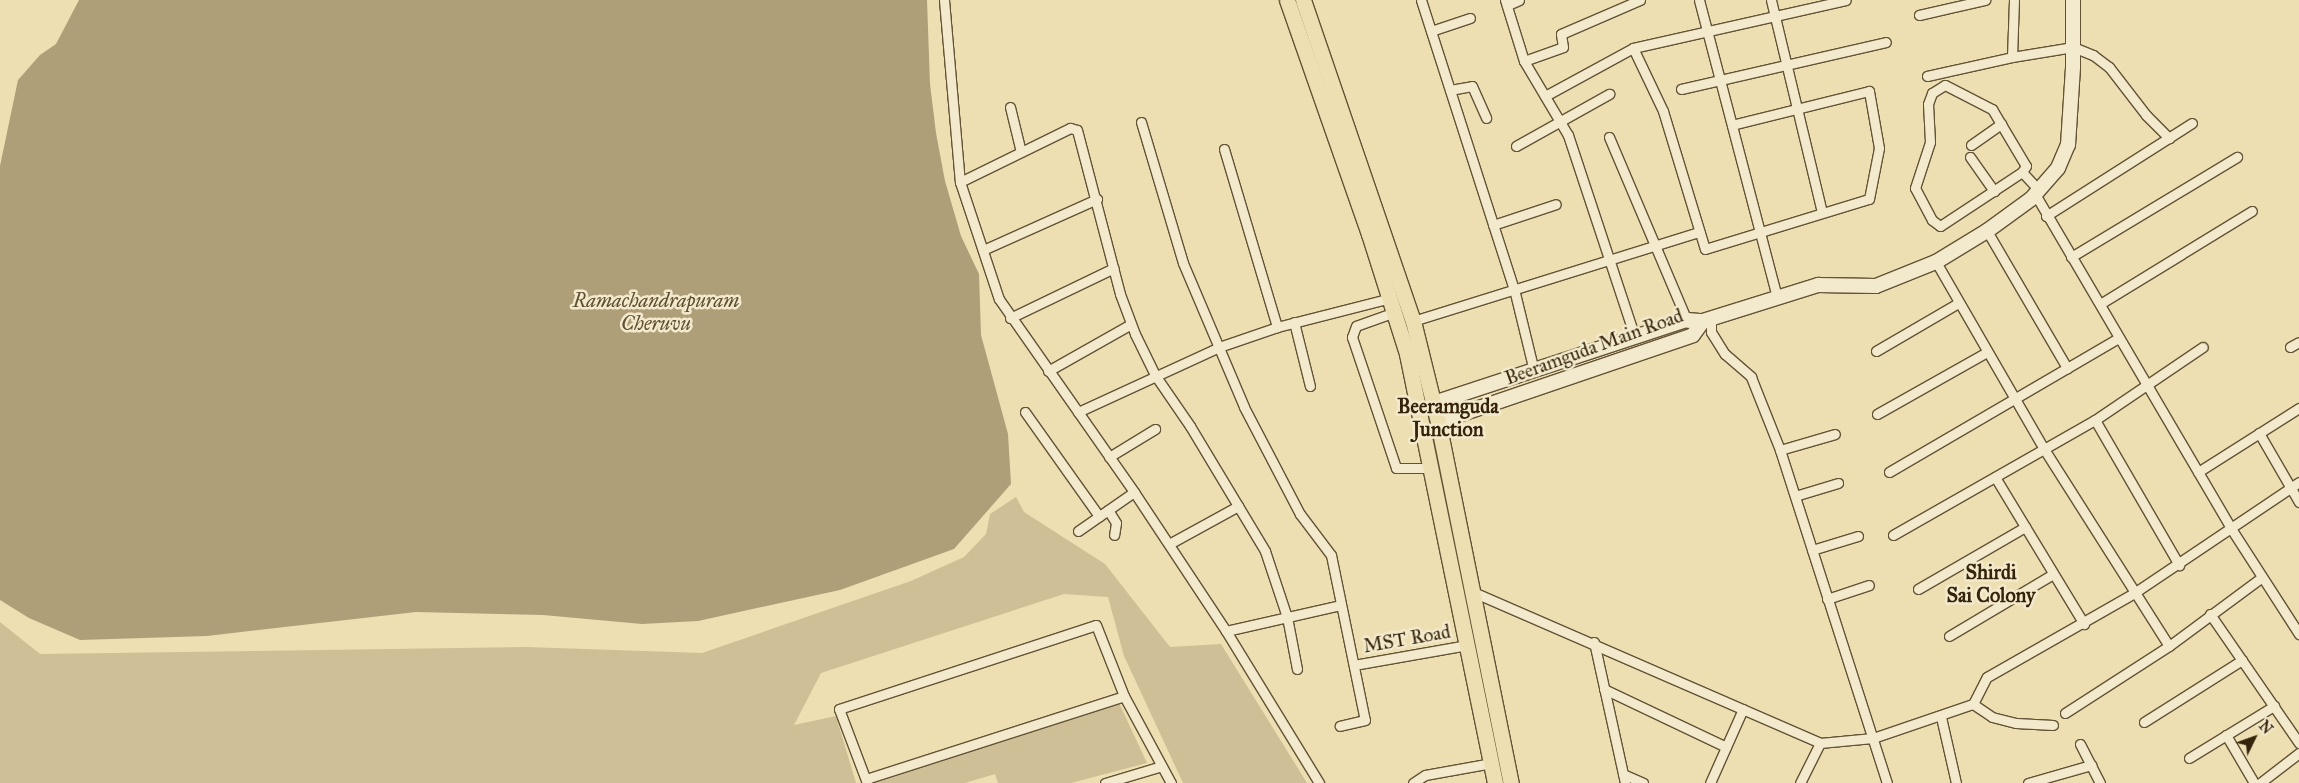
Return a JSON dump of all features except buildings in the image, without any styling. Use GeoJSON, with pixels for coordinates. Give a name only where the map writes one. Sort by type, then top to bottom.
{"type":"FeatureCollection","features":[{"type":"Feature","properties":{"kind":"highway"},"geometry":{"type":"LineString","coordinates":[[1287,0],[1343,137],[1413,321],[1434,403],[1473,592],[1493,736],[1511,783]]}},
{"type":"Feature","properties":{"kind":"highway"},"geometry":{"type":"LineString","coordinates":[[1303,0],[1393,305],[1432,468],[1467,645],[1488,710]]}},
{"type":"Feature","properties":{"kind":"highway"},"geometry":{"type":"LineString","coordinates":[[1493,736],[1492,763],[1495,783]]}},
{"type":"Feature","properties":{"kind":"main road","name":"Beeramguda Main Road"},"geometry":{"type":"LineString","coordinates":[[1434,403],[1687,320],[1707,320],[1818,285],[1876,286],[1936,262],[1987,231],[2037,192],[2058,168],[2068,145],[2073,48],[2072,0]]}},
{"type":"Feature","properties":{"kind":"main road","name":"Beeramguda Main Road"},"geometry":{"type":"LineString","coordinates":[[1438,422],[1693,335],[1707,320]]}},
{"type":"Feature","properties":{"kind":"street"},"geometry":{"type":"LineString","coordinates":[[944,0],[960,182],[999,299],[1010,318],[1078,412],[1169,544],[1226,631],[1319,783]]}},
{"type":"Feature","properties":{"kind":"street"},"geometry":{"type":"LineString","coordinates":[[1420,0],[1514,290],[1534,371]]}},
{"type":"Feature","properties":{"kind":"street"},"geometry":{"type":"LineString","coordinates":[[1519,0],[1507,3],[1524,61],[1559,120],[1589,191],[1608,260],[1636,338]]}},
{"type":"Feature","properties":{"kind":"street"},"geometry":{"type":"LineString","coordinates":[[1524,61],[1563,47],[1560,34],[1640,0]]}},
{"type":"Feature","properties":{"kind":"street"},"geometry":{"type":"LineString","coordinates":[[1700,0],[1777,297]]}},
{"type":"Feature","properties":{"kind":"street"},"geometry":{"type":"LineString","coordinates":[[1771,0],[1822,212]]}},
{"type":"Feature","properties":{"kind":"street"},"geometry":{"type":"LineString","coordinates":[[1545,96],[1633,48],[1846,0]]}},
{"type":"Feature","properties":{"kind":"street"},"geometry":{"type":"LineString","coordinates":[[1919,15],[1984,0]]}},
{"type":"Feature","properties":{"kind":"street"},"geometry":{"type":"LineString","coordinates":[[2012,57],[2014,0]]}},
{"type":"Feature","properties":{"kind":"street"},"geometry":{"type":"LineString","coordinates":[[1430,31],[1470,18]]}},
{"type":"Feature","properties":{"kind":"street"},"geometry":{"type":"LineString","coordinates":[[1681,89],[1720,79],[1787,67],[1886,42]]}},
{"type":"Feature","properties":{"kind":"street"},"geometry":{"type":"LineString","coordinates":[[1633,48],[1663,111],[1705,249],[1869,199],[1879,148],[1869,91],[1732,125]]}},
{"type":"Feature","properties":{"kind":"street"},"geometry":{"type":"LineString","coordinates":[[1927,76],[2012,57],[2073,48],[2093,55],[2109,67],[2146,115],[2169,138]]}},
{"type":"Feature","properties":{"kind":"street"},"geometry":{"type":"LineString","coordinates":[[1945,85],[1992,109],[2026,166],[2022,172],[1940,226],[1932,220],[1915,188],[1930,142],[1928,104],[1932,93],[1945,85]]}},
{"type":"Feature","properties":{"kind":"street"},"geometry":{"type":"LineString","coordinates":[[1450,90],[1472,86],[1486,118]]}},
{"type":"Feature","properties":{"kind":"street"},"geometry":{"type":"LineString","coordinates":[[1516,146],[1559,120],[1609,94]]}},
{"type":"Feature","properties":{"kind":"street"},"geometry":{"type":"LineString","coordinates":[[1010,107],[1021,152]]}},
{"type":"Feature","properties":{"kind":"street"},"geometry":{"type":"LineString","coordinates":[[1141,122],[1184,262],[1244,407],[1300,514],[1331,554],[1365,720],[1340,726]]}},
{"type":"Feature","properties":{"kind":"street"},"geometry":{"type":"LineString","coordinates":[[2046,216],[2192,123]]}},
{"type":"Feature","properties":{"kind":"street"},"geometry":{"type":"LineString","coordinates":[[1971,145],[2001,124]]}},
{"type":"Feature","properties":{"kind":"street"},"geometry":{"type":"LineString","coordinates":[[960,182],[1074,127],[1097,200],[1114,268],[1131,324],[1155,374],[1265,551],[1286,617],[1296,669]]}},
{"type":"Feature","properties":{"kind":"street"},"geometry":{"type":"LineString","coordinates":[[1609,137],[1693,335]]}},
{"type":"Feature","properties":{"kind":"street"},"geometry":{"type":"LineString","coordinates":[[1224,149],[1277,326]]}},
{"type":"Feature","properties":{"kind":"street"},"geometry":{"type":"LineString","coordinates":[[1970,157],[1994,190]]}},
{"type":"Feature","properties":{"kind":"street"},"geometry":{"type":"LineString","coordinates":[[2071,257],[2237,157]]}},
{"type":"Feature","properties":{"kind":"street"},"geometry":{"type":"LineString","coordinates":[[2022,172],[2037,192],[2046,216],[2100,304],[2118,338],[2232,530],[2261,578],[2299,633]]}},
{"type":"Feature","properties":{"kind":"street"},"geometry":{"type":"LineString","coordinates":[[983,250],[1097,200]]}},
{"type":"Feature","properties":{"kind":"street"},"geometry":{"type":"LineString","coordinates":[[1493,225],[1556,204]]}},
{"type":"Feature","properties":{"kind":"street"},"geometry":{"type":"LineString","coordinates":[[2100,304],[2252,211]]}},
{"type":"Feature","properties":{"kind":"street"},"geometry":{"type":"LineString","coordinates":[[1987,231],[2067,368]]}},
{"type":"Feature","properties":{"kind":"street"},"geometry":{"type":"LineString","coordinates":[[1413,321],[1699,232]]}},
{"type":"Feature","properties":{"kind":"street"},"geometry":{"type":"LineString","coordinates":[[1936,262],[2044,449],[2169,646]]}},
{"type":"Feature","properties":{"kind":"street"},"geometry":{"type":"LineString","coordinates":[[1010,318],[1114,268]]}},
{"type":"Feature","properties":{"kind":"street"},"geometry":{"type":"LineString","coordinates":[[1876,351],[1958,303]]}},
{"type":"Feature","properties":{"kind":"street"},"geometry":{"type":"LineString","coordinates":[[1078,412],[1155,374],[1219,347],[1277,326],[1393,305]]}},
{"type":"Feature","properties":{"kind":"street"},"geometry":{"type":"LineString","coordinates":[[1393,305],[1356,326],[1352,337],[1396,468],[1432,468]]}},
{"type":"Feature","properties":{"kind":"street"},"geometry":{"type":"LineString","coordinates":[[1707,320],[1711,332],[1725,354],[1751,376],[1780,450],[1887,783]]}},
{"type":"Feature","properties":{"kind":"street"},"geometry":{"type":"LineString","coordinates":[[1294,322],[1310,386]]}},
{"type":"Feature","properties":{"kind":"street"},"geometry":{"type":"LineString","coordinates":[[1048,371],[1131,324]]}},
{"type":"Feature","properties":{"kind":"street"},"geometry":{"type":"LineString","coordinates":[[1889,472],[2118,338]]}},
{"type":"Feature","properties":{"kind":"street"},"geometry":{"type":"LineString","coordinates":[[2290,348],[2299,342]]}},
{"type":"Feature","properties":{"kind":"street"},"geometry":{"type":"LineString","coordinates":[[1893,535],[2095,420],[2203,347]]}},
{"type":"Feature","properties":{"kind":"street"},"geometry":{"type":"LineString","coordinates":[[1877,414],[1987,352]]}},
{"type":"Feature","properties":{"kind":"street"},"geometry":{"type":"LineString","coordinates":[[2198,472],[2299,408]]}},
{"type":"Feature","properties":{"kind":"street"},"geometry":{"type":"LineString","coordinates":[[1026,412],[1099,516]]}},
{"type":"Feature","properties":{"kind":"street"},"geometry":{"type":"LineString","coordinates":[[2095,420],[2179,565]]}},
{"type":"Feature","properties":{"kind":"street"},"geometry":{"type":"LineString","coordinates":[[1109,457],[1155,429]]}},
{"type":"Feature","properties":{"kind":"street"},"geometry":{"type":"LineString","coordinates":[[2259,433],[2299,502]]}},
{"type":"Feature","properties":{"kind":"street"},"geometry":{"type":"LineString","coordinates":[[1780,450],[1835,434]]}},
{"type":"Feature","properties":{"kind":"street"},"geometry":{"type":"LineString","coordinates":[[1995,477],[2084,624]]}},
{"type":"Feature","properties":{"kind":"street"},"geometry":{"type":"LineString","coordinates":[[1473,592],[1594,642],[1820,743],[1873,738],[1941,717],[1973,704],[1987,677],[2084,624],[2179,565],[2299,482]]}},
{"type":"Feature","properties":{"kind":"street"},"geometry":{"type":"LineString","coordinates":[[1795,496],[1838,484]]}},
{"type":"Feature","properties":{"kind":"street"},"geometry":{"type":"LineString","coordinates":[[1078,531],[1134,492]]}},
{"type":"Feature","properties":{"kind":"street"},"geometry":{"type":"LineString","coordinates":[[1169,544],[1238,506]]}},
{"type":"Feature","properties":{"kind":"street"},"geometry":{"type":"LineString","coordinates":[[1108,510],[1116,524],[1114,534]]}},
{"type":"Feature","properties":{"kind":"street"},"geometry":{"type":"LineString","coordinates":[[1918,589],[2025,527]]}},
{"type":"Feature","properties":{"kind":"street"},"geometry":{"type":"LineString","coordinates":[[1812,550],[1858,536]]}},
{"type":"Feature","properties":{"kind":"street"},"geometry":{"type":"LineString","coordinates":[[1949,636],[2054,574]]}},
{"type":"Feature","properties":{"kind":"street"},"geometry":{"type":"LineString","coordinates":[[2065,713],[2169,646],[2261,578]]}},
{"type":"Feature","properties":{"kind":"street"},"geometry":{"type":"LineString","coordinates":[[1827,599],[1869,586]]}},
{"type":"Feature","properties":{"kind":"street"},"geometry":{"type":"LineString","coordinates":[[1226,631],[1340,605]]}},
{"type":"Feature","properties":{"kind":"street"},"geometry":{"type":"LineString","coordinates":[[2210,614],[2299,743]]}},
{"type":"Feature","properties":{"kind":"street"},"geometry":{"type":"LineString","coordinates":[[1124,696],[867,781],[839,709],[1096,625],[1124,696],[1171,783]]}},
{"type":"Feature","properties":{"kind":"street"},"geometry":{"type":"LineString","coordinates":[[1594,642],[1624,778],[1643,783]]}},
{"type":"Feature","properties":{"kind":"street","name":"MST Road"},"geometry":{"type":"LineString","coordinates":[[1354,665],[1467,645]]}},
{"type":"Feature","properties":{"kind":"street"},"geometry":{"type":"LineString","coordinates":[[2144,722],[2242,660]]}},
{"type":"Feature","properties":{"kind":"street"},"geometry":{"type":"LineString","coordinates":[[1604,689],[1726,746]]}},
{"type":"Feature","properties":{"kind":"street"},"geometry":{"type":"LineString","coordinates":[[1973,704],[1992,717],[2016,723],[2053,725]]}},
{"type":"Feature","properties":{"kind":"street"},"geometry":{"type":"LineString","coordinates":[[2189,758],[2274,706]]}},
{"type":"Feature","properties":{"kind":"street"},"geometry":{"type":"LineString","coordinates":[[1710,783],[1743,709]]}},
{"type":"Feature","properties":{"kind":"street"},"geometry":{"type":"LineString","coordinates":[[1941,717],[1956,783]]}},
{"type":"Feature","properties":{"kind":"street"},"geometry":{"type":"LineString","coordinates":[[2226,735],[2254,783]]}},
{"type":"Feature","properties":{"kind":"street"},"geometry":{"type":"LineString","coordinates":[[1800,783],[1820,743]]}},
{"type":"Feature","properties":{"kind":"street"},"geometry":{"type":"LineString","coordinates":[[2080,744],[2100,783]]}},
{"type":"Feature","properties":{"kind":"street"},"geometry":{"type":"LineString","coordinates":[[2260,783],[2299,753]]}},
{"type":"Feature","properties":{"kind":"street"},"geometry":{"type":"LineString","coordinates":[[1413,783],[1425,775],[1492,763]]}},
{"type":"Feature","properties":{"kind":"street"},"geometry":{"type":"LineString","coordinates":[[2028,783],[2091,765]]}},
{"type":"Feature","properties":{"kind":"street"},"geometry":{"type":"LineString","coordinates":[[1105,783],[1162,766]]}},
{"type":"Feature","properties":{"kind":"shaded area"},"geometry":{"type":"Polygon","coordinates":[[[1016,497],[1024,512],[1105,564],[1170,647],[1221,644],[1307,783],[1183,783],[1124,656],[1108,597],[1064,594],[821,673],[794,725],[836,716],[856,783],[0,783],[0,622],[40,654],[526,647],[702,653],[911,581],[964,557],[986,534],[990,514],[1016,497]]]}},
{"type":"Feature","properties":{"kind":"shaded area"},"geometry":{"type":"Polygon","coordinates":[[[1119,703],[1147,763],[1071,783],[998,783],[995,774],[965,783],[875,783],[1119,703]]]}},
{"type":"Feature","properties":{"kind":"water","name":"Ramachandrapuram Cheruvu"},"geometry":{"type":"Polygon","coordinates":[[[79,0],[927,0],[930,84],[936,133],[945,181],[961,236],[979,274],[981,335],[1008,434],[1011,484],[954,549],[840,590],[698,621],[642,624],[543,615],[416,612],[207,636],[80,640],[29,618],[0,600],[0,166],[18,80],[40,55],[56,44],[79,0]]]}},
{"type":"Feature","properties":{"kind":"district","name":"Beeramguda Junction"},"geometry":{"type":"Point","coordinates":[1448,418]}},
{"type":"Feature","properties":{"kind":"district","name":"Shirdi Sai Colony"},"geometry":{"type":"Point","coordinates":[1991,584]}}]}
